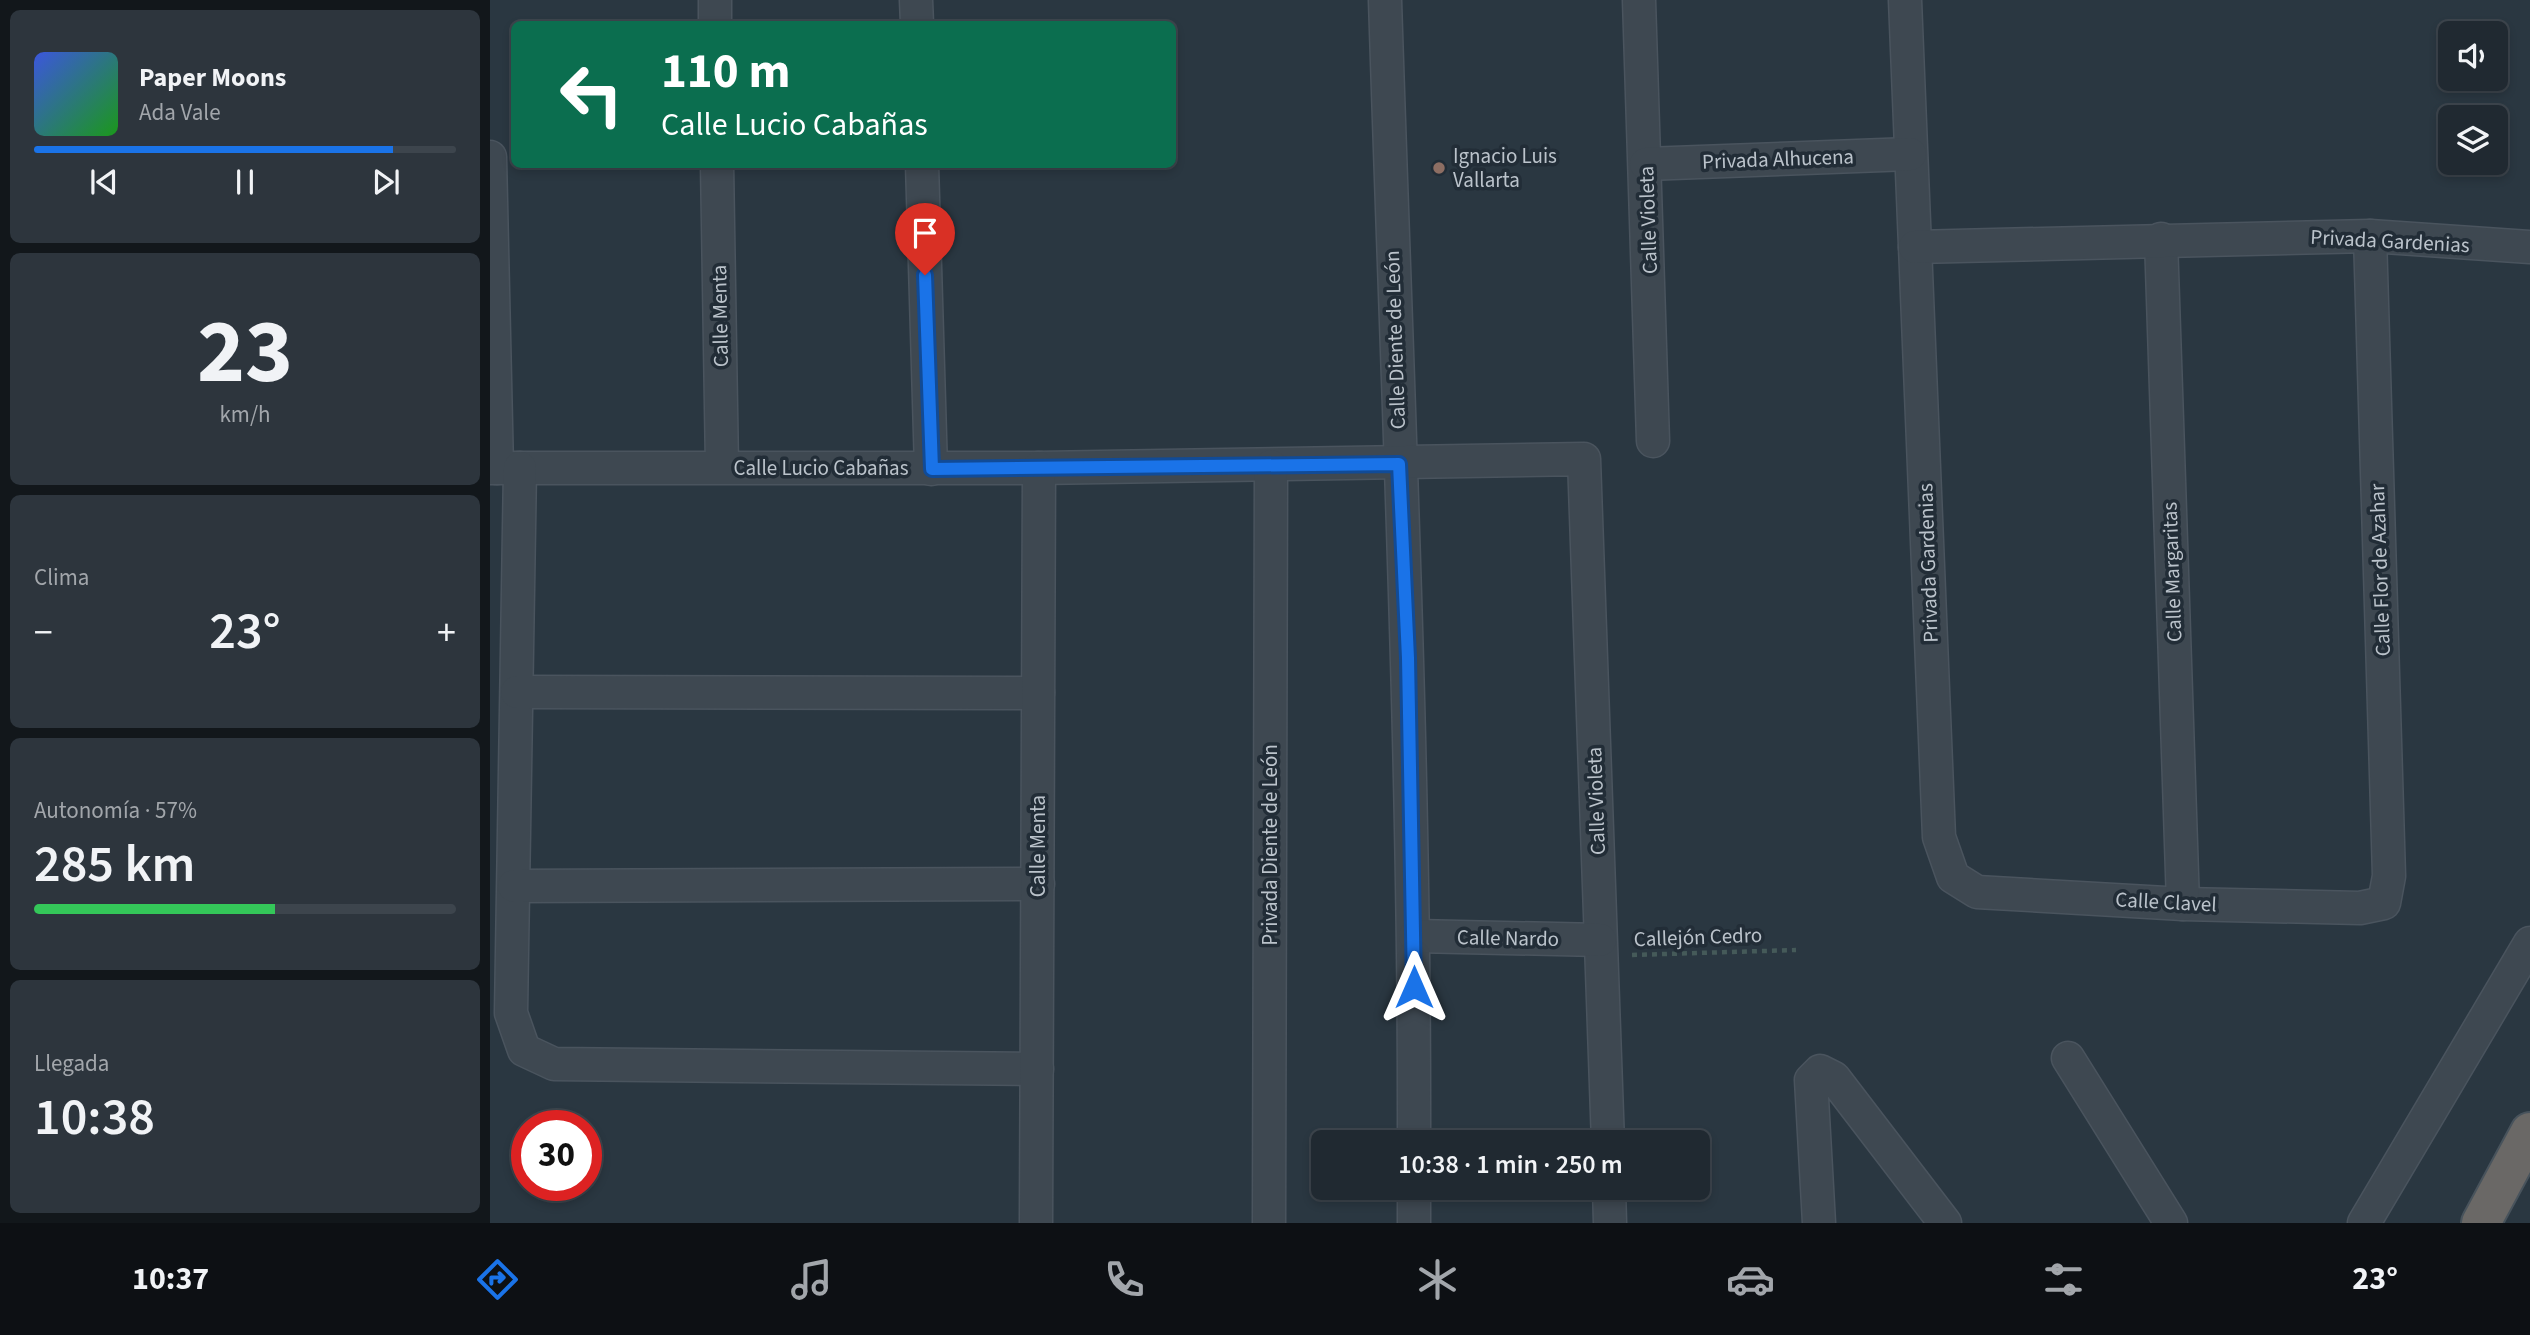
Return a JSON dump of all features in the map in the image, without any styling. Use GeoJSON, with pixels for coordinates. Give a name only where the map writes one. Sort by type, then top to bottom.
{"type":"FeatureCollection","features":[{"type":"Feature","properties":{"kind":"highway"},"geometry":{"type":"LineString","coordinates":[[2481,1223],[2530,1132]]}},
{"type":"Feature","properties":{"kind":"street"},"geometry":{"type":"LineString","coordinates":[[715,0],[715,21]]}},
{"type":"Feature","properties":{"kind":"street"},"geometry":{"type":"LineString","coordinates":[[916,0],[917,21]]}},
{"type":"Feature","properties":{"kind":"street","name":"Calle Diente de León"},"geometry":{"type":"LineString","coordinates":[[1385,0],[1415,936],[1414,1130]]}},
{"type":"Feature","properties":{"kind":"street","name":"Privada Gardenias"},"geometry":{"type":"LineString","coordinates":[[1905,0],[1939,837],[1953,877]]}},
{"type":"Feature","properties":{"kind":"street","name":"Calle Violeta"},"geometry":{"type":"LineString","coordinates":[[1635,3],[1646,164],[1653,441]]}},
{"type":"Feature","properties":{"kind":"street","name":"Privada Alhucena"},"geometry":{"type":"LineString","coordinates":[[1646,164],[1910,154]]}},
{"type":"Feature","properties":{"kind":"street"},"geometry":{"type":"LineString","coordinates":[[490,157],[502,468],[517,692],[511,1013],[524,1050],[554,1064],[1037,1069]]}},
{"type":"Feature","properties":{"kind":"street","name":"Calle Menta"},"geometry":{"type":"LineString","coordinates":[[717,168],[722,467]]}},
{"type":"Feature","properties":{"kind":"street"},"geometry":{"type":"LineString","coordinates":[[922,168],[932,469]]}},
{"type":"Feature","properties":{"kind":"street","name":"Privada Gardenias"},"geometry":{"type":"LineString","coordinates":[[1915,247],[2370,236],[2530,247]]}},
{"type":"Feature","properties":{"kind":"street","name":"Calle Flor de Azahar"},"geometry":{"type":"LineString","coordinates":[[2370,236],[2389,876],[2384,903]]}},
{"type":"Feature","properties":{"kind":"street","name":"Calle Margaritas"},"geometry":{"type":"LineString","coordinates":[[2161,240],[2183,904]]}},
{"type":"Feature","properties":{"kind":"street","name":"Calle Lucio Cabañas"},"geometry":{"type":"LineString","coordinates":[[502,468],[932,469],[1271,466],[1584,459]]}},
{"type":"Feature","properties":{"kind":"street","name":"Calle Violeta"},"geometry":{"type":"LineString","coordinates":[[1584,459],[1608,1130]]}},
{"type":"Feature","properties":{"kind":"street","name":"Privada Diente de León"},"geometry":{"type":"LineString","coordinates":[[1269,1223],[1271,466]]}},
{"type":"Feature","properties":{"kind":"street","name":"Calle Menta"},"geometry":{"type":"LineString","coordinates":[[1036,1223],[1039,468]]}},
{"type":"Feature","properties":{"kind":"street"},"geometry":{"type":"LineString","coordinates":[[517,692],[1038,693]]}},
{"type":"Feature","properties":{"kind":"street","name":"Calle Clavel"},"geometry":{"type":"LineString","coordinates":[[1953,877],[1977,892],[2183,904],[2360,908],[2384,903]]}},
{"type":"Feature","properties":{"kind":"street"},"geometry":{"type":"LineString","coordinates":[[514,886],[1038,884]]}},
{"type":"Feature","properties":{"kind":"street","name":"Calle Nardo"},"geometry":{"type":"LineString","coordinates":[[1415,936],[1601,948]]}},
{"type":"Feature","properties":{"kind":"street"},"geometry":{"type":"LineString","coordinates":[[2364,1223],[2530,943]]}},
{"type":"Feature","properties":{"kind":"street"},"geometry":{"type":"LineString","coordinates":[[2068,1058],[2171,1223]]}},
{"type":"Feature","properties":{"kind":"street"},"geometry":{"type":"LineString","coordinates":[[1819,1223],[1811,1080],[1820,1071],[1834,1078],[1945,1223]]}},
{"type":"Feature","properties":{"kind":"street"},"geometry":{"type":"LineString","coordinates":[[1414,1200],[1414,1223]]}},
{"type":"Feature","properties":{"kind":"street"},"geometry":{"type":"LineString","coordinates":[[1609,1200],[1610,1223]]}},
{"type":"Feature","properties":{"kind":"path","name":"Callejón Cedro"},"geometry":{"type":"LineString","coordinates":[[1601,948],[1796,950]]}},
{"type":"Feature","properties":{"kind":"place","name":"Ignacio Luis Vallarta"},"geometry":{"type":"Point","coordinates":[1439,168]}},
{"type":"Feature","properties":{"kind":"route"},"geometry":{"type":"LineString","coordinates":[[925,275],[932,469],[1399,464],[1408,658],[1414,987]]}}]}
